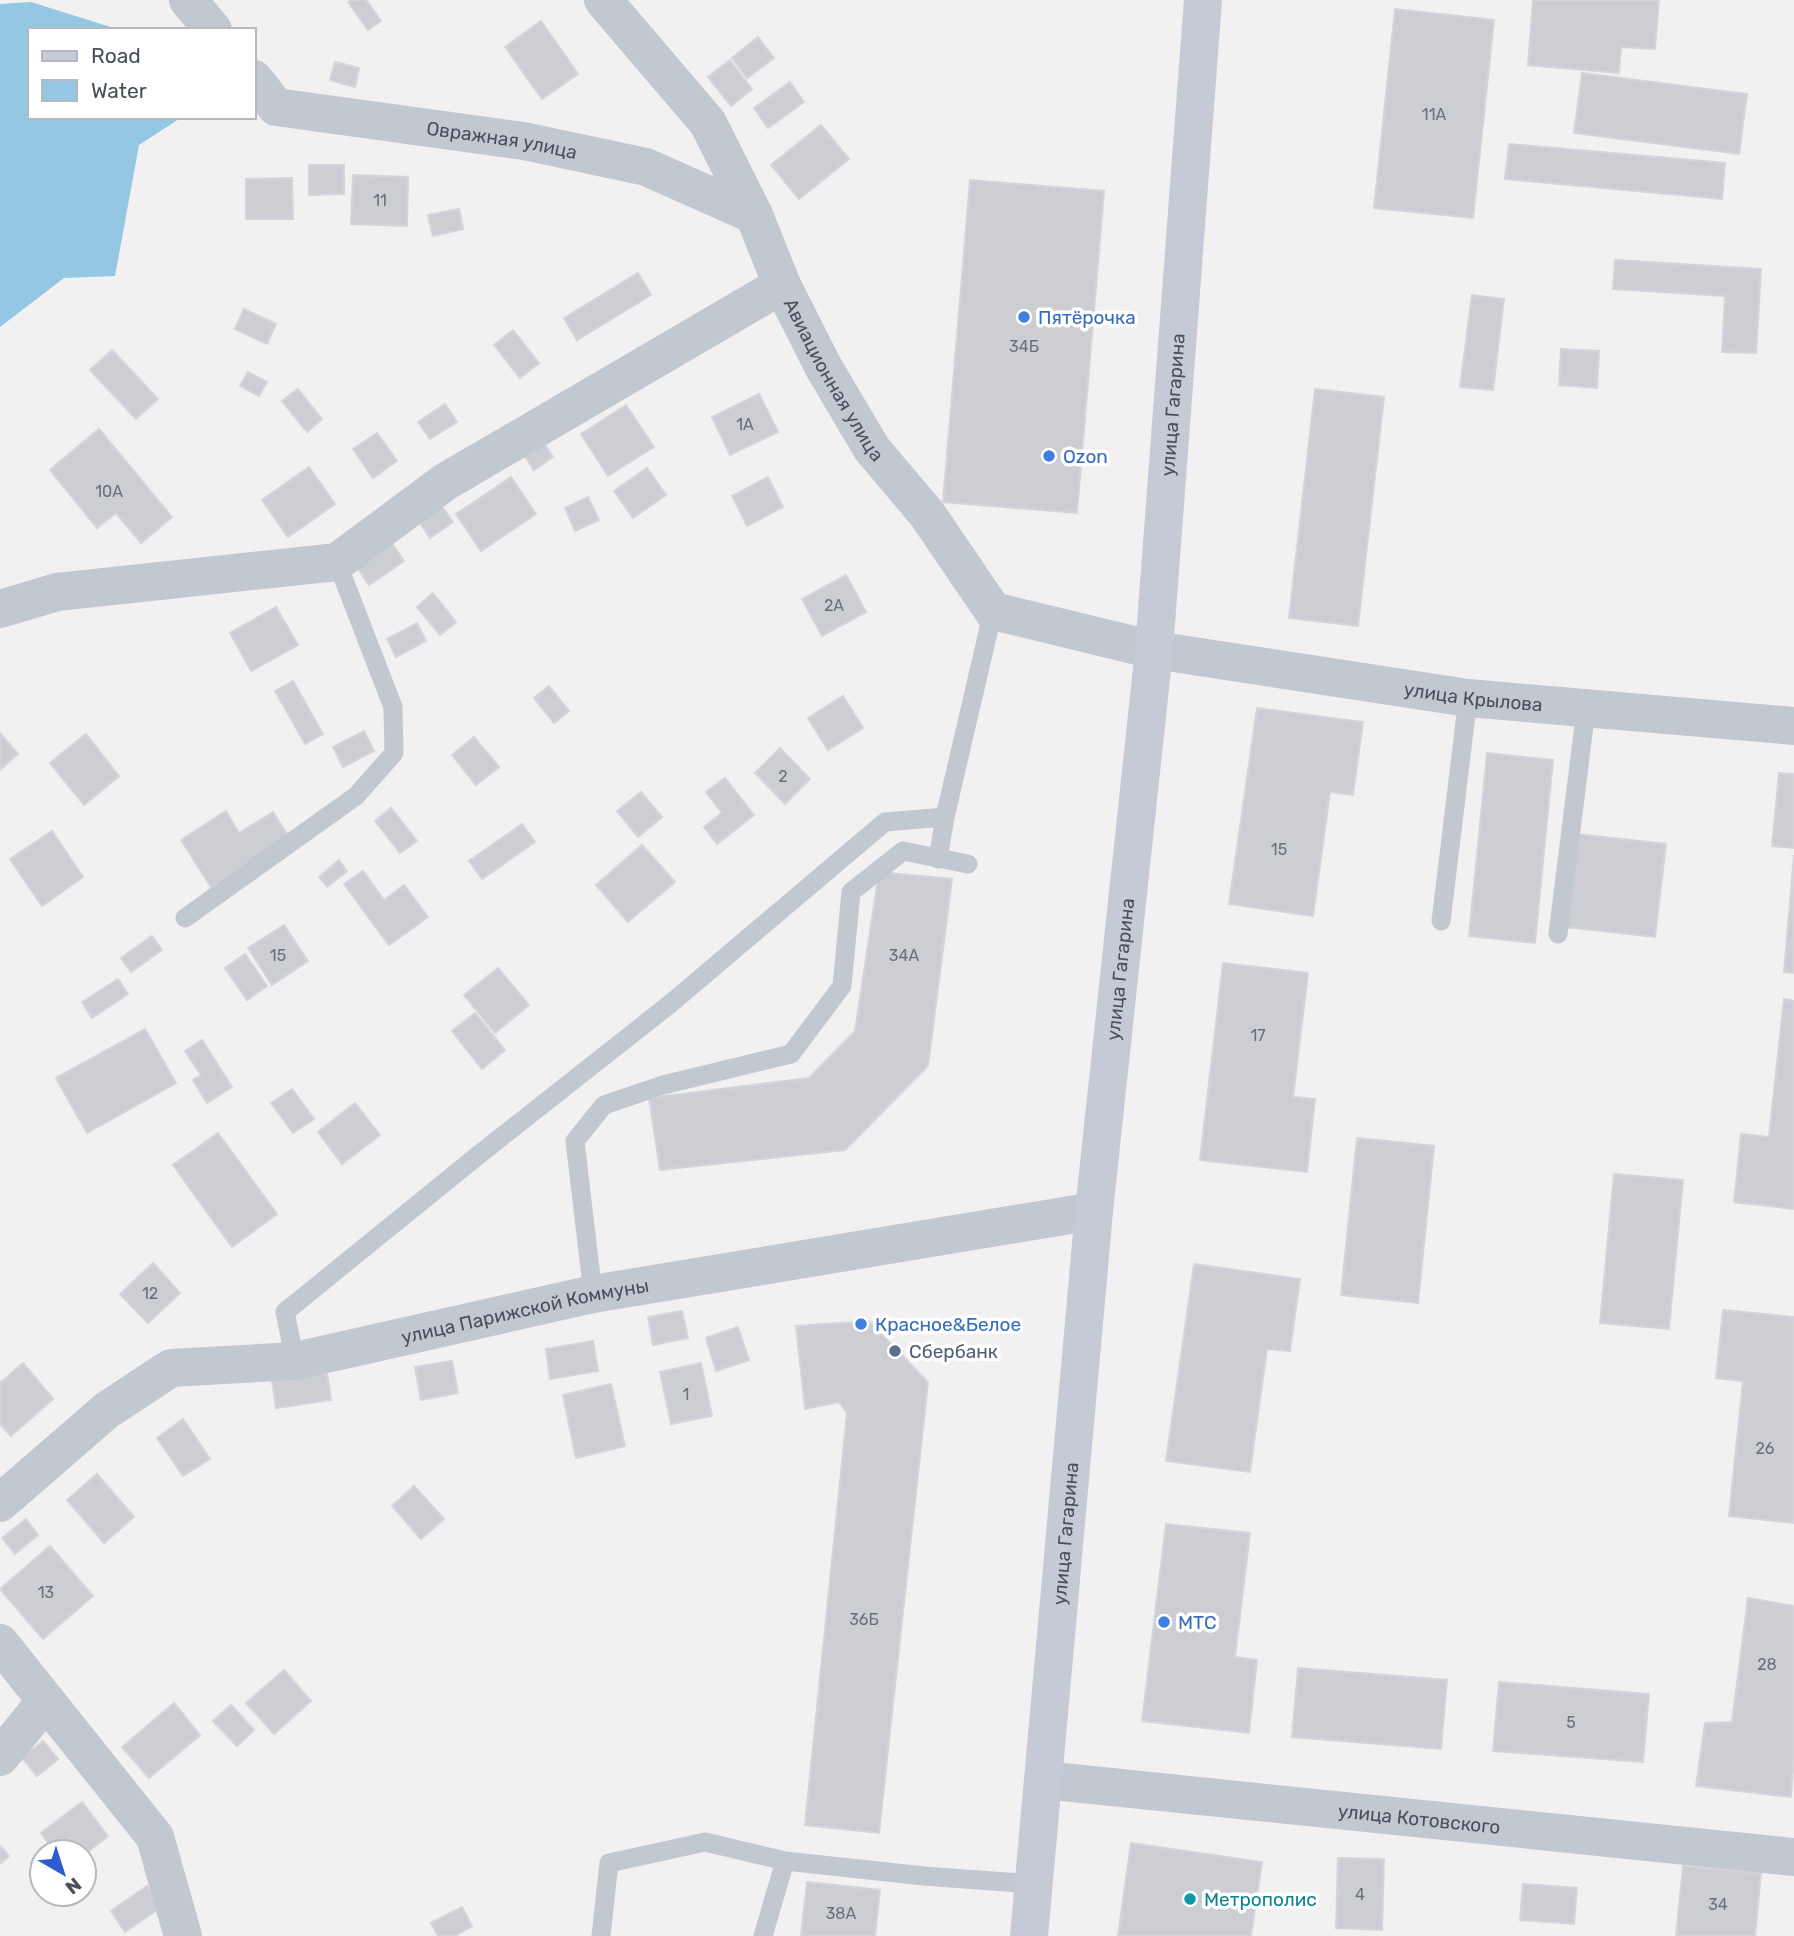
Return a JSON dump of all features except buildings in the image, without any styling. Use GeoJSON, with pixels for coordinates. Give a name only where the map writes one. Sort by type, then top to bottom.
{"type":"FeatureCollection","features":[{"type":"Feature","properties":{"kind":"main road","name":"улица Гагарина"},"geometry":{"type":"LineString","coordinates":[[1028,1936],[1094,1210],[1154,650],[1203,0]]}},
{"type":"Feature","properties":{"kind":"street"},"geometry":{"type":"LineString","coordinates":[[188,0],[211,28]]}},
{"type":"Feature","properties":{"kind":"street","name":"Авиационная улица"},"geometry":{"type":"LineString","coordinates":[[603,0],[708,123],[754,215],[782,285],[824,368],[872,449],[927,514],[993,611]]}},
{"type":"Feature","properties":{"kind":"street","name":"Овражная улица"},"geometry":{"type":"LineString","coordinates":[[256,82],[276,107],[524,141],[646,167],[754,215]]}},
{"type":"Feature","properties":{"kind":"street"},"geometry":{"type":"LineString","coordinates":[[0,609],[57,592],[337,562],[445,482],[782,285]]}},
{"type":"Feature","properties":{"kind":"street"},"geometry":{"type":"LineString","coordinates":[[993,611],[1154,650]]}},
{"type":"Feature","properties":{"kind":"street","name":"улица Крылова"},"geometry":{"type":"LineString","coordinates":[[1154,650],[1468,698],[1794,726]]}},
{"type":"Feature","properties":{"kind":"street","name":"улица Парижской Коммуны"},"geometry":{"type":"LineString","coordinates":[[0,1503],[107,1410],[172,1368],[295,1361],[593,1294],[1094,1210]]}},
{"type":"Feature","properties":{"kind":"street"},"geometry":{"type":"LineString","coordinates":[[0,1643],[155,1837],[183,1936]]}},
{"type":"Feature","properties":{"kind":"street"},"geometry":{"type":"LineString","coordinates":[[0,1757],[46,1701]]}},
{"type":"Feature","properties":{"kind":"street","name":"улица Котовского"},"geometry":{"type":"LineString","coordinates":[[1043,1780],[1794,1857]]}},
{"type":"Feature","properties":{"kind":"lane"},"geometry":{"type":"LineString","coordinates":[[185,918],[356,796],[394,753],[393,707],[337,562]]}},
{"type":"Feature","properties":{"kind":"lane"},"geometry":{"type":"LineString","coordinates":[[938,859],[945,817],[993,611]]}},
{"type":"Feature","properties":{"kind":"lane"},"geometry":{"type":"LineString","coordinates":[[1441,922],[1468,698]]}},
{"type":"Feature","properties":{"kind":"lane"},"geometry":{"type":"LineString","coordinates":[[1558,934],[1586,709]]}},
{"type":"Feature","properties":{"kind":"lane"},"geometry":{"type":"LineString","coordinates":[[295,1361],[285,1312],[670,1004],[885,822],[945,817]]}},
{"type":"Feature","properties":{"kind":"lane"},"geometry":{"type":"LineString","coordinates":[[593,1294],[575,1141],[604,1105],[663,1085],[790,1054],[842,986],[851,891],[903,852],[968,864]]}},
{"type":"Feature","properties":{"kind":"lane"},"geometry":{"type":"LineString","coordinates":[[601,1936],[609,1863],[705,1842],[785,1861],[1033,1884]]}},
{"type":"Feature","properties":{"kind":"lane"},"geometry":{"type":"LineString","coordinates":[[763,1936],[785,1861]]}},
{"type":"Feature","properties":{"kind":"water"},"geometry":{"type":"Polygon","coordinates":[[[31,2],[114,28],[28,28],[28,119],[179,119],[139,145],[115,276],[64,278],[0,327],[0,4],[31,2]]]}},
{"type":"Feature","properties":{"kind":"place","name":"Пятёрочка"},"geometry":{"type":"Point","coordinates":[1024,317]}},
{"type":"Feature","properties":{"kind":"place","name":"Ozon"},"geometry":{"type":"Point","coordinates":[1049,456]}},
{"type":"Feature","properties":{"kind":"place","name":"Красное&Белое"},"geometry":{"type":"Point","coordinates":[861,1324]}},
{"type":"Feature","properties":{"kind":"place","name":"Сбербанк"},"geometry":{"type":"Point","coordinates":[895,1351]}},
{"type":"Feature","properties":{"kind":"place","name":"МТС"},"geometry":{"type":"Point","coordinates":[1164,1622]}},
{"type":"Feature","properties":{"kind":"place","name":"Метрополис"},"geometry":{"type":"Point","coordinates":[1190,1899]}}]}
